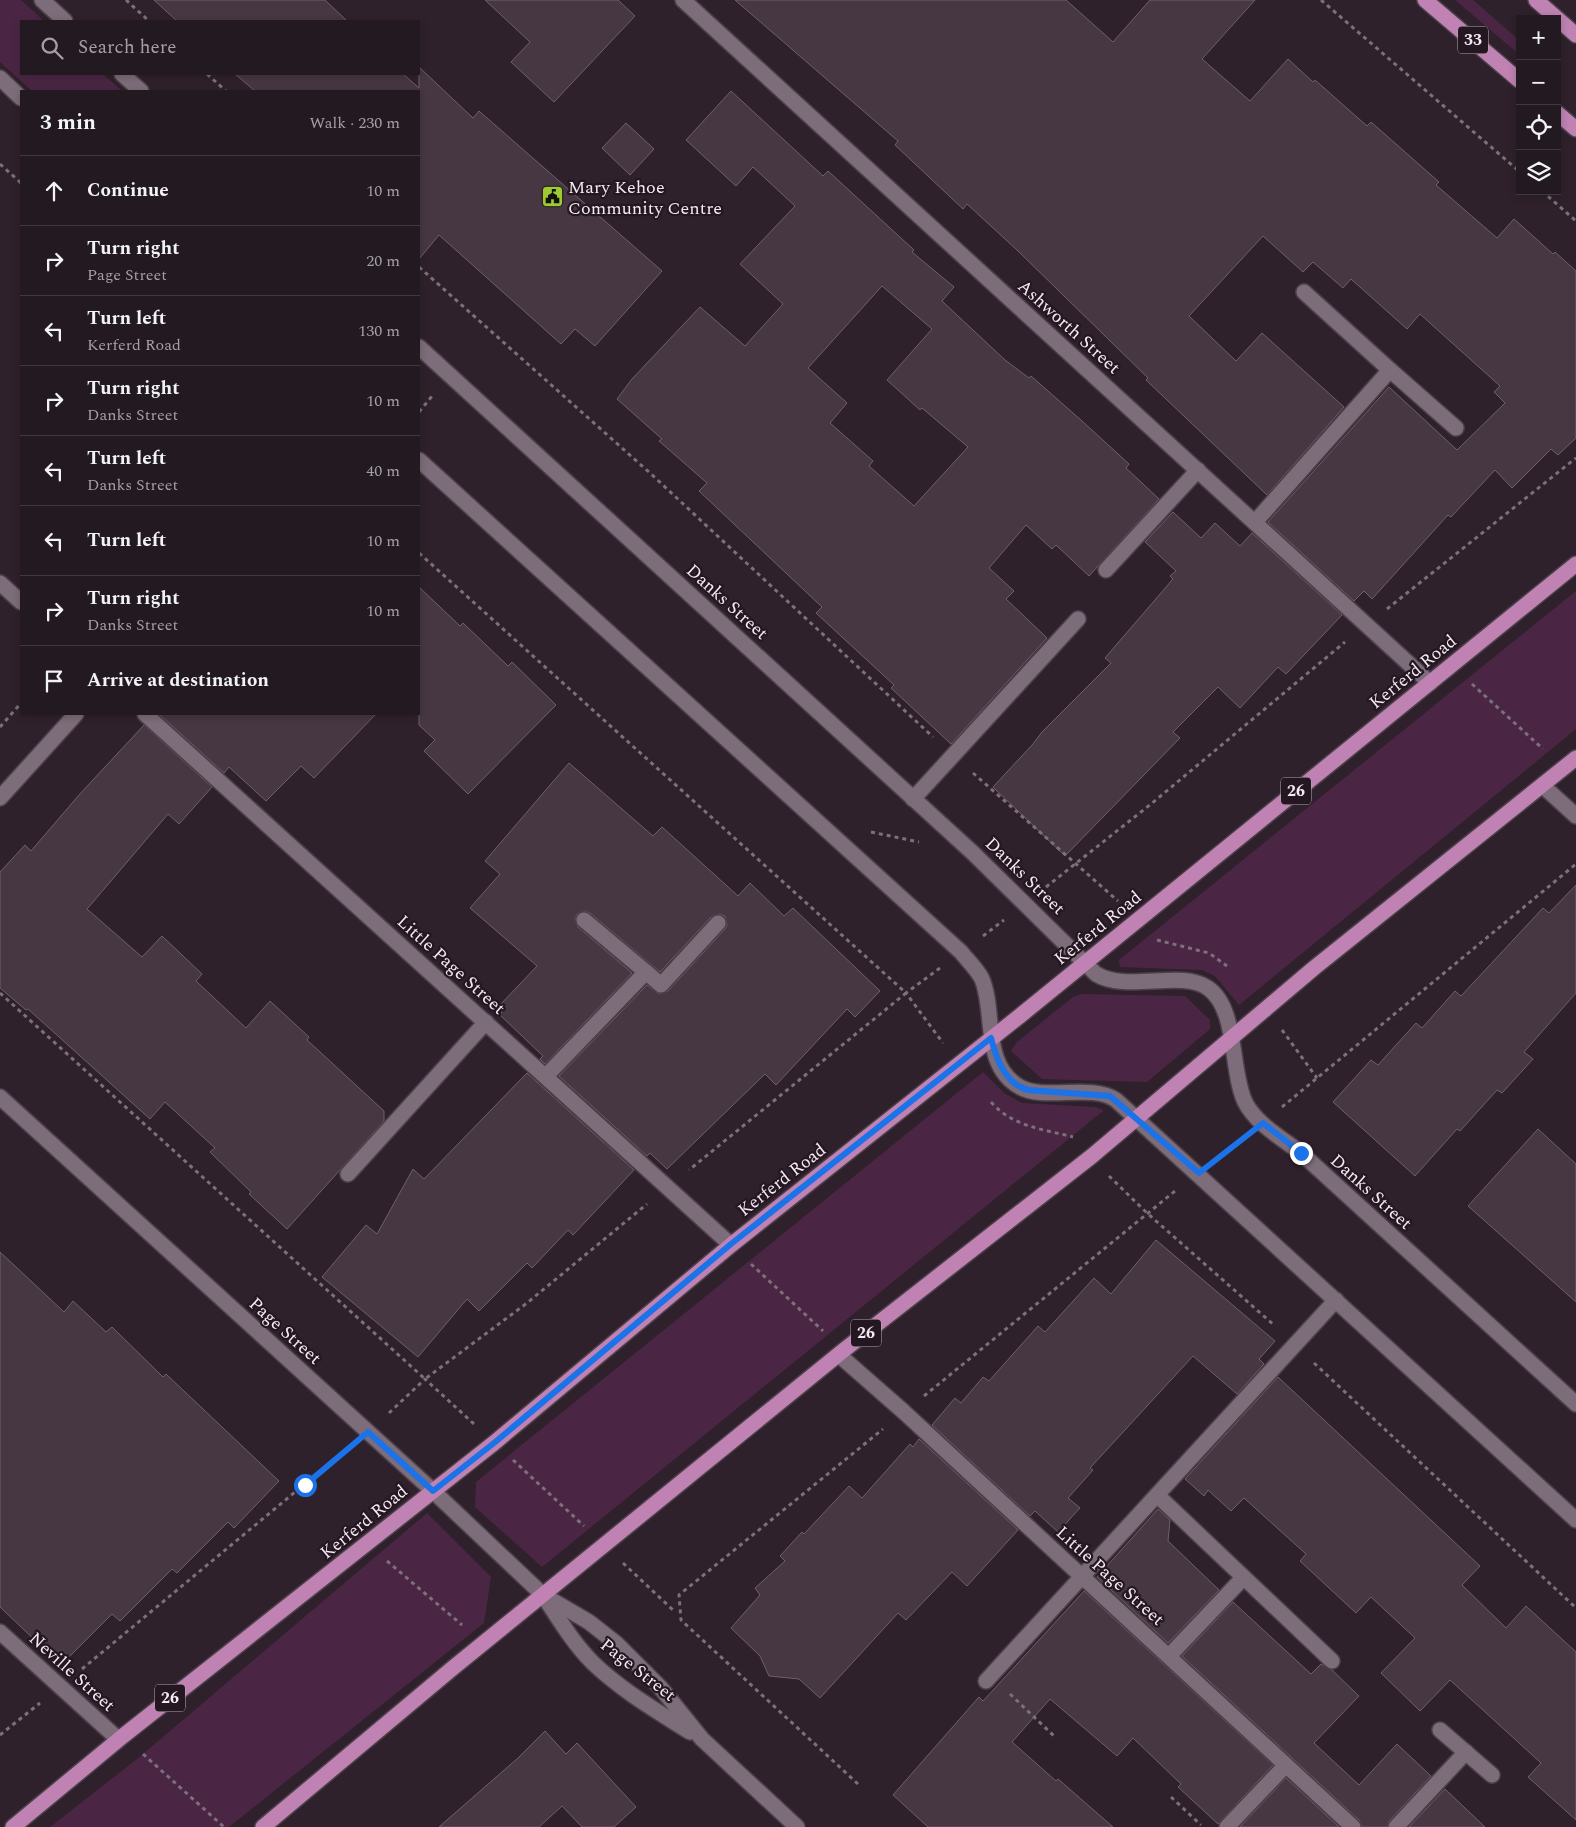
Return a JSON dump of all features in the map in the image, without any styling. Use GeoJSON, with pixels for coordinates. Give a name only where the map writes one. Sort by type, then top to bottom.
{"type":"FeatureCollection","features":[{"type":"Feature","properties":{"kind":"main road","name":"33"},"geometry":{"type":"LineString","coordinates":[[1425,0],[1516,78]]}},
{"type":"Feature","properties":{"kind":"main road"},"geometry":{"type":"LineString","coordinates":[[1536,0],[1576,35]]}},
{"type":"Feature","properties":{"kind":"main road"},"geometry":{"type":"LineString","coordinates":[[1561,116],[1576,129]]}},
{"type":"Feature","properties":{"kind":"main road","name":"Kerferd Road"},"geometry":{"type":"LineString","coordinates":[[13,1827],[118,1739],[494,1443],[731,1244],[991,1038],[1576,564]]}},
{"type":"Feature","properties":{"kind":"main road","name":"26"},"geometry":{"type":"LineString","coordinates":[[263,1827],[485,1642],[841,1352],[1092,1156],[1230,1038],[1576,758]]}},
{"type":"Feature","properties":{"kind":"street"},"geometry":{"type":"LineString","coordinates":[[42,0],[64,20]]}},
{"type":"Feature","properties":{"kind":"street","name":"Ashworth Street"},"geometry":{"type":"LineString","coordinates":[[682,0],[1430,683]]}},
{"type":"Feature","properties":{"kind":"street"},"geometry":{"type":"LineString","coordinates":[[123,75],[140,90]]}},
{"type":"Feature","properties":{"kind":"street"},"geometry":{"type":"LineString","coordinates":[[0,78],[20,97]]}},
{"type":"Feature","properties":{"kind":"street"},"geometry":{"type":"LineString","coordinates":[[1304,292],[1456,428]]}},
{"type":"Feature","properties":{"kind":"street","name":"Danks Street"},"geometry":{"type":"LineString","coordinates":[[420,348],[914,799],[1096,974],[1109,980],[1189,982],[1205,986],[1218,998],[1223,1006],[1244,1100],[1263,1123],[1301,1153],[1576,1404]]}},
{"type":"Feature","properties":{"kind":"street"},"geometry":{"type":"LineString","coordinates":[[1255,522],[1390,370]]}},
{"type":"Feature","properties":{"kind":"street"},"geometry":{"type":"LineString","coordinates":[[420,461],[961,952],[982,979],[986,994],[991,1038],[1000,1065],[1011,1080],[1021,1088],[1028,1090],[1107,1094],[1137,1117],[1576,1520]]}},
{"type":"Feature","properties":{"kind":"street"},"geometry":{"type":"LineString","coordinates":[[1106,570],[1198,470]]}},
{"type":"Feature","properties":{"kind":"street"},"geometry":{"type":"LineString","coordinates":[[0,583],[20,601]]}},
{"type":"Feature","properties":{"kind":"street"},"geometry":{"type":"LineString","coordinates":[[914,799],[1078,619]]}},
{"type":"Feature","properties":{"kind":"street"},"geometry":{"type":"LineString","coordinates":[[0,798],[75,715]]}},
{"type":"Feature","properties":{"kind":"street","name":"Little Page Street"},"geometry":{"type":"LineString","coordinates":[[146,715],[731,1244]]}},
{"type":"Feature","properties":{"kind":"street"},"geometry":{"type":"LineString","coordinates":[[1543,786],[1576,816]]}},
{"type":"Feature","properties":{"kind":"street"},"geometry":{"type":"LineString","coordinates":[[584,920],[661,985],[718,924]]}},
{"type":"Feature","properties":{"kind":"street"},"geometry":{"type":"LineString","coordinates":[[546,1076],[646,972]]}},
{"type":"Feature","properties":{"kind":"street"},"geometry":{"type":"LineString","coordinates":[[348,1174],[486,1022]]}},
{"type":"Feature","properties":{"kind":"street","name":"Page Street"},"geometry":{"type":"LineString","coordinates":[[0,1097],[433,1491],[543,1595],[589,1622],[617,1644],[660,1687],[702,1739],[791,1825]]}},
{"type":"Feature","properties":{"kind":"street"},"geometry":{"type":"LineString","coordinates":[[989,1679],[1336,1300]]}},
{"type":"Feature","properties":{"kind":"street","name":"Little Page Street"},"geometry":{"type":"LineString","coordinates":[[841,1352],[1353,1827]]}},
{"type":"Feature","properties":{"kind":"street"},"geometry":{"type":"LineString","coordinates":[[1157,1495],[1332,1661]]}},
{"type":"Feature","properties":{"kind":"street"},"geometry":{"type":"LineString","coordinates":[[1169,1656],[1243,1578]]}},
{"type":"Feature","properties":{"kind":"street","name":"Page Street"},"geometry":{"type":"LineString","coordinates":[[543,1595],[570,1636],[594,1663],[648,1705],[702,1739]]}},
{"type":"Feature","properties":{"kind":"street","name":"Neville Street"},"geometry":{"type":"LineString","coordinates":[[0,1632],[118,1739]]}},
{"type":"Feature","properties":{"kind":"street"},"geometry":{"type":"LineString","coordinates":[[1440,1730],[1492,1775]]}},
{"type":"Feature","properties":{"kind":"street"},"geometry":{"type":"LineString","coordinates":[[1396,1827],[1466,1752]]}},
{"type":"Feature","properties":{"kind":"street"},"geometry":{"type":"LineString","coordinates":[[1227,1827],[1286,1765]]}},
{"type":"Feature","properties":{"kind":"path"},"geometry":{"type":"LineString","coordinates":[[126,0],[148,20]]}},
{"type":"Feature","properties":{"kind":"path"},"geometry":{"type":"LineString","coordinates":[[1321,0],[1516,169]]}},
{"type":"Feature","properties":{"kind":"path"},"geometry":{"type":"LineString","coordinates":[[208,75],[225,90]]}},
{"type":"Feature","properties":{"kind":"path"},"geometry":{"type":"LineString","coordinates":[[0,164],[20,182]]}},
{"type":"Feature","properties":{"kind":"path"},"geometry":{"type":"LineString","coordinates":[[1547,195],[1576,221]]}},
{"type":"Feature","properties":{"kind":"path"},"geometry":{"type":"LineString","coordinates":[[420,268],[650,473],[953,755],[1074,864]]}},
{"type":"Feature","properties":{"kind":"path"},"geometry":{"type":"LineString","coordinates":[[959,1063],[906,993],[1025,904],[1366,624],[1576,458]]}},
{"type":"Feature","properties":{"kind":"path"},"geometry":{"type":"LineString","coordinates":[[1451,665],[1563,768]]}},
{"type":"Feature","properties":{"kind":"path"},"geometry":{"type":"LineString","coordinates":[[0,727],[20,704]]}},
{"type":"Feature","properties":{"kind":"path"},"geometry":{"type":"LineString","coordinates":[[868,832],[925,843]]}},
{"type":"Feature","properties":{"kind":"path"},"geometry":{"type":"LineString","coordinates":[[858,1784],[681,1620],[679,1595],[1147,1213],[1263,1123],[1576,864]]}},
{"type":"Feature","properties":{"kind":"path"},"geometry":{"type":"LineString","coordinates":[[1092,1156],[1147,1213],[1295,1344],[1576,1608]]}},
{"type":"Feature","properties":{"kind":"path"},"geometry":{"type":"LineString","coordinates":[[731,1244],[841,1352]]}},
{"type":"Feature","properties":{"kind":"path"},"geometry":{"type":"LineString","coordinates":[[0,1735],[368,1432],[425,1379],[494,1443]]}},
{"type":"Feature","properties":{"kind":"path"},"geometry":{"type":"LineString","coordinates":[[383,1558],[485,1642]]}},
{"type":"Feature","properties":{"kind":"path"},"geometry":{"type":"LineString","coordinates":[[989,1679],[1055,1737]]}},
{"type":"Feature","properties":{"kind":"path"},"geometry":{"type":"LineString","coordinates":[[1171,1797],[1203,1827]]}},
{"type":"Feature","properties":{"kind":"shaded area"},"geometry":{"type":"Polygon","coordinates":[[[0,0],[21,0],[43,20],[20,20],[20,75],[104,75],[121,90],[31,90],[0,62],[0,0]]]}},
{"type":"Feature","properties":{"kind":"shaded area"},"geometry":{"type":"Polygon","coordinates":[[[1455,0],[1473,0],[1516,38],[1516,52],[1455,0]]]}},
{"type":"Feature","properties":{"kind":"shaded area"},"geometry":{"type":"Polygon","coordinates":[[[1576,591],[1576,729],[1239,1005],[1215,976],[1202,970],[1120,967],[1119,960],[1576,591]]]}},
{"type":"Feature","properties":{"kind":"shaded area"},"geometry":{"type":"Polygon","coordinates":[[[1081,994],[1185,996],[1210,1020],[1210,1029],[1147,1082],[1042,1079],[1011,1051],[1017,1042],[1073,997],[1081,994]]]}},
{"type":"Feature","properties":{"kind":"shaded area"},"geometry":{"type":"Polygon","coordinates":[[[983,1072],[1004,1093],[1022,1103],[1095,1107],[1103,1111],[542,1567],[475,1507],[476,1482],[983,1072]]]}},
{"type":"Feature","properties":{"kind":"shaded area"},"geometry":{"type":"Polygon","coordinates":[[[427,1513],[491,1577],[484,1623],[229,1827],[50,1827],[137,1759],[427,1513]]]}},
{"type":"Feature","properties":{"kind":"building"},"geometry":{"type":"Polygon","coordinates":[[[154,0],[325,0],[346,20],[176,20],[154,0]]]}},
{"type":"Feature","properties":{"kind":"building"},"geometry":{"type":"Polygon","coordinates":[[[485,0],[618,0],[635,16],[554,102],[511,62],[530,42],[485,0]]]}},
{"type":"Feature","properties":{"kind":"building"},"geometry":{"type":"Polygon","coordinates":[[[735,0],[1066,0],[1113,42],[1150,0],[1255,0],[1202,59],[1250,101],[1288,59],[1367,126],[1371,122],[1439,182],[1436,185],[1497,238],[1514,219],[1553,254],[1555,252],[1576,271],[1576,438],[1558,455],[1551,449],[1512,488],[1495,470],[1451,517],[1448,515],[1372,599],[1364,591],[1354,601],[1268,522],[1389,387],[1457,450],[1505,403],[1494,392],[1500,386],[1420,314],[1407,329],[1351,279],[1343,288],[1313,262],[1303,272],[1263,236],[1189,316],[1236,361],[1262,333],[1344,407],[1267,495],[1146,380],[1148,378],[1017,250],[967,204],[963,209],[895,145],[898,141],[735,0]]]}},
{"type":"Feature","properties":{"kind":"building"},"geometry":{"type":"Polygon","coordinates":[[[420,68],[473,118],[479,111],[662,271],[595,346],[575,329],[561,344],[439,235],[420,258],[420,90],[254,90],[236,75],[404,75],[419,88],[420,68]]]}},
{"type":"Feature","properties":{"kind":"building"},"geometry":{"type":"Polygon","coordinates":[[[731,91],[823,176],[828,171],[914,250],[912,252],[954,287],[942,301],[1005,360],[1029,378],[1031,376],[1082,421],[1129,464],[1126,468],[1159,499],[1089,576],[1056,545],[1052,549],[1026,525],[989,568],[1014,591],[1006,599],[1047,638],[951,744],[891,688],[894,685],[816,613],[822,607],[699,491],[707,483],[659,441],[662,439],[617,399],[632,379],[700,307],[745,346],[783,304],[740,264],[795,206],[753,167],[736,186],[686,140],[731,91]],[[882,286],[808,368],[847,403],[830,423],[873,461],[869,466],[914,506],[968,447],[922,408],[920,410],[887,380],[932,329],[882,286]]]}},
{"type":"Feature","properties":{"kind":"building"},"geometry":{"type":"Polygon","coordinates":[[[626,123],[654,149],[630,175],[602,148],[626,123]]]}},
{"type":"Feature","properties":{"kind":"building"},"geometry":{"type":"Polygon","coordinates":[[[1173,512],[1201,538],[1215,523],[1240,546],[1252,533],[1342,615],[1286,674],[1278,667],[1240,708],[1218,687],[1173,732],[1180,738],[1065,856],[993,787],[1042,732],[1111,663],[1105,658],[1173,579],[1170,576],[1176,571],[1145,542],[1173,512]]]}},
{"type":"Feature","properties":{"kind":"building"},"geometry":{"type":"Polygon","coordinates":[[[420,588],[460,626],[463,623],[508,666],[512,662],[556,705],[468,794],[424,751],[435,740],[419,725],[420,588]]]}},
{"type":"Feature","properties":{"kind":"building"},"geometry":{"type":"Polygon","coordinates":[[[160,715],[375,715],[314,778],[301,766],[266,801],[229,767],[224,773],[160,715]]]}},
{"type":"Feature","properties":{"kind":"building"},"geometry":{"type":"Polygon","coordinates":[[[144,725],[212,787],[179,824],[168,814],[87,909],[142,957],[162,936],[202,974],[196,981],[246,1028],[270,1001],[309,1037],[307,1040],[384,1111],[384,1121],[287,1229],[249,1194],[251,1192],[210,1152],[215,1148],[165,1102],[150,1119],[28,1009],[26,1010],[0,988],[0,872],[25,845],[31,851],[79,795],[144,725]]]}},
{"type":"Feature","properties":{"kind":"building"},"geometry":{"type":"Polygon","coordinates":[[[569,763],[653,836],[662,827],[738,896],[750,883],[784,916],[793,908],[880,991],[855,1017],[847,1009],[776,1085],[765,1074],[667,1169],[650,1153],[647,1156],[559,1076],[647,985],[659,994],[668,991],[725,929],[727,925],[725,916],[720,914],[711,917],[660,972],[590,913],[585,911],[577,914],[575,919],[578,927],[632,973],[545,1064],[540,1059],[543,1056],[500,1015],[504,1008],[500,1005],[537,966],[470,908],[500,874],[485,861],[569,763]]]}},
{"type":"Feature","properties":{"kind":"building"},"geometry":{"type":"Polygon","coordinates":[[[1576,885],[1576,993],[1524,1052],[1533,1059],[1502,1093],[1497,1090],[1460,1131],[1457,1129],[1415,1176],[1333,1102],[1371,1060],[1378,1065],[1416,1023],[1422,1028],[1455,991],[1461,996],[1543,908],[1549,913],[1576,885]]]}},
{"type":"Feature","properties":{"kind":"building"},"geometry":{"type":"Polygon","coordinates":[[[527,1073],[634,1170],[573,1235],[568,1230],[532,1268],[527,1263],[479,1311],[467,1299],[418,1357],[322,1277],[366,1225],[377,1234],[413,1169],[424,1179],[527,1073]]]}},
{"type":"Feature","properties":{"kind":"building"},"geometry":{"type":"Polygon","coordinates":[[[1538,1129],[1576,1164],[1576,1302],[1468,1206],[1538,1129]]]}},
{"type":"Feature","properties":{"kind":"building"},"geometry":{"type":"Polygon","coordinates":[[[1156,1240],[1275,1341],[1259,1359],[1264,1364],[1237,1394],[1193,1356],[1090,1468],[1093,1470],[1068,1498],[1080,1508],[1058,1532],[1035,1511],[1030,1516],[932,1425],[955,1398],[961,1403],[983,1377],[989,1381],[1038,1326],[1045,1332],[1094,1278],[1111,1294],[1156,1240]]]}},
{"type":"Feature","properties":{"kind":"building"},"geometry":{"type":"Polygon","coordinates":[[[0,1252],[64,1312],[73,1301],[106,1332],[112,1327],[163,1377],[166,1374],[279,1481],[234,1528],[228,1522],[177,1573],[172,1569],[120,1621],[112,1614],[61,1665],[0,1607],[0,1252]]]}},
{"type":"Feature","properties":{"kind":"building"},"geometry":{"type":"Polygon","coordinates":[[[1278,1377],[1480,1566],[1462,1585],[1506,1628],[1526,1606],[1576,1652],[1576,1820],[1528,1777],[1541,1763],[1450,1680],[1420,1711],[1381,1673],[1415,1638],[1371,1597],[1356,1613],[1300,1561],[1306,1554],[1244,1498],[1231,1511],[1208,1490],[1204,1496],[1185,1479],[1278,1377]]]}},
{"type":"Feature","properties":{"kind":"building"},"geometry":{"type":"Polygon","coordinates":[[[919,1439],[1018,1530],[967,1586],[952,1572],[906,1620],[898,1613],[820,1698],[799,1679],[769,1676],[760,1656],[731,1628],[760,1595],[755,1588],[785,1561],[780,1556],[802,1532],[804,1534],[849,1486],[862,1498],[910,1444],[913,1447],[919,1439]]]}},
{"type":"Feature","properties":{"kind":"building"},"geometry":{"type":"Polygon","coordinates":[[[1158,1509],[1170,1520],[1168,1541],[1219,1590],[1168,1643],[1097,1577],[1158,1509]]]}},
{"type":"Feature","properties":{"kind":"building"},"geometry":{"type":"Polygon","coordinates":[[[1084,1591],[1273,1765],[1218,1824],[1178,1787],[1181,1784],[1133,1738],[1117,1756],[1050,1699],[1012,1742],[1056,1781],[1058,1779],[1113,1827],[928,1827],[893,1795],[979,1697],[983,1701],[1084,1591]]]}},
{"type":"Feature","properties":{"kind":"building"},"geometry":{"type":"Polygon","coordinates":[[[1233,1602],[1311,1674],[1321,1664],[1332,1670],[1359,1696],[1314,1743],[1359,1785],[1397,1744],[1431,1776],[1389,1821],[1387,1827],[1362,1827],[1359,1820],[1182,1656],[1233,1602]]]}},
{"type":"Feature","properties":{"kind":"building"},"geometry":{"type":"Polygon","coordinates":[[[545,1731],[566,1754],[577,1743],[636,1807],[614,1827],[582,1827],[562,1806],[539,1827],[439,1827],[518,1758],[545,1731]]]}},
{"type":"Feature","properties":{"kind":"building"},"geometry":{"type":"Polygon","coordinates":[[[1286,1778],[1339,1827],[1240,1827],[1286,1778]]]}},
{"type":"Feature","properties":{"kind":"building"},"geometry":{"type":"Polygon","coordinates":[[[1445,1789],[1485,1827],[1409,1827],[1445,1789]]]}},
{"type":"Feature","properties":{"kind":"place","name":"Mary Kehoe Community Centre"},"geometry":{"type":"Point","coordinates":[552,197]}},
{"type":"Feature","properties":{"kind":"route"},"geometry":{"type":"LineString","coordinates":[[305,1485],[368,1432],[433,1491],[494,1443],[731,1244],[991,1038],[998,1061],[1011,1080],[1021,1088],[1110,1096],[1137,1117],[1199,1173],[1263,1123],[1301,1153]]}}]}
